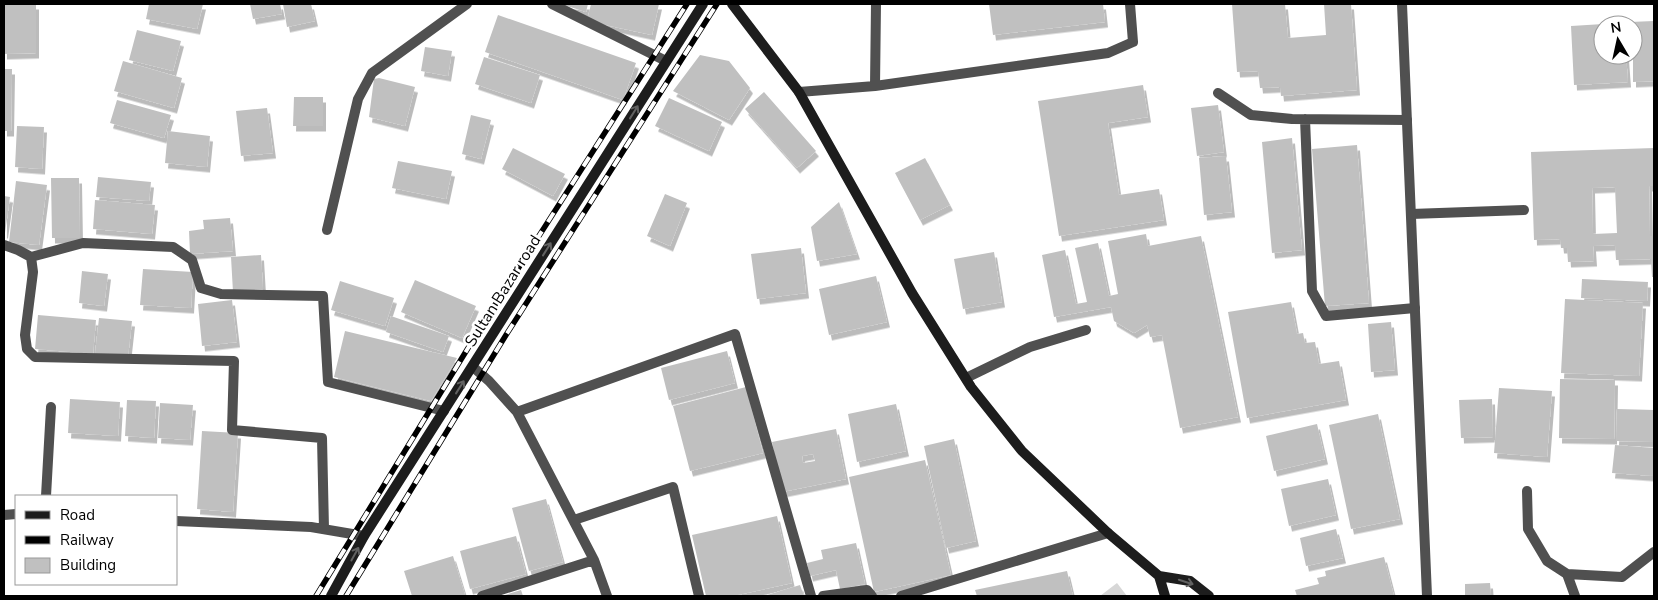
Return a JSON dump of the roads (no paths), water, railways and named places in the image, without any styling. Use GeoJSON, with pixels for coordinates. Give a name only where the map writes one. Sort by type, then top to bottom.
{"type":"FeatureCollection","features":[{"type":"Feature","properties":{"kind":"main road","name":"Sultan Bazar road"},"geometry":{"type":"LineString","coordinates":[[331,596],[364,536],[702,4]]}},
{"type":"Feature","properties":{"kind":"main road"},"geometry":{"type":"LineString","coordinates":[[732,4],[799,92],[912,293],[971,387],[1022,451],[1108,533],[1159,576],[1190,581],[1209,596]]}},
{"type":"Feature","properties":{"kind":"main road"},"geometry":{"type":"LineString","coordinates":[[1159,576],[1165,596]]}},
{"type":"Feature","properties":{"kind":"street"},"geometry":{"type":"LineString","coordinates":[[327,230],[358,99],[372,73],[466,4]]}},
{"type":"Feature","properties":{"kind":"street"},"geometry":{"type":"LineString","coordinates":[[552,4],[666,61]]}},
{"type":"Feature","properties":{"kind":"street"},"geometry":{"type":"LineString","coordinates":[[875,86],[876,4]]}},
{"type":"Feature","properties":{"kind":"street"},"geometry":{"type":"LineString","coordinates":[[799,92],[875,86],[1108,53],[1134,42],[1130,4]]}},
{"type":"Feature","properties":{"kind":"street"},"geometry":{"type":"LineString","coordinates":[[1402,4],[1427,596]]}},
{"type":"Feature","properties":{"kind":"street"},"geometry":{"type":"LineString","coordinates":[[1218,93],[1251,115],[1305,119],[1407,120]]}},
{"type":"Feature","properties":{"kind":"street"},"geometry":{"type":"LineString","coordinates":[[1305,119],[1312,291],[1326,316],[1415,308]]}},
{"type":"Feature","properties":{"kind":"street"},"geometry":{"type":"LineString","coordinates":[[1411,214],[1524,210]]}},
{"type":"Feature","properties":{"kind":"street"},"geometry":{"type":"LineString","coordinates":[[4,246],[18,250],[31,257],[84,243],[173,247],[192,260],[200,288],[221,294],[323,296],[328,382],[444,411]]}},
{"type":"Feature","properties":{"kind":"street"},"geometry":{"type":"LineString","coordinates":[[31,257],[33,272],[25,335],[27,349],[34,357],[234,361],[232,430],[322,438],[324,529]]}},
{"type":"Feature","properties":{"kind":"street"},"geometry":{"type":"LineString","coordinates":[[966,378],[1030,347],[1086,330]]}},
{"type":"Feature","properties":{"kind":"street"},"geometry":{"type":"LineString","coordinates":[[516,412],[735,334],[811,596]]}},
{"type":"Feature","properties":{"kind":"street"},"geometry":{"type":"LineString","coordinates":[[473,367],[489,381],[516,412],[594,560],[606,596]]}},
{"type":"Feature","properties":{"kind":"street"},"geometry":{"type":"LineString","coordinates":[[46,495],[51,407]]}},
{"type":"Feature","properties":{"kind":"street"},"geometry":{"type":"LineString","coordinates":[[574,520],[673,487],[700,596]]}},
{"type":"Feature","properties":{"kind":"street"},"geometry":{"type":"LineString","coordinates":[[1527,491],[1528,529],[1547,560],[1567,574],[1622,577],[1654,552]]}},
{"type":"Feature","properties":{"kind":"street"},"geometry":{"type":"LineString","coordinates":[[178,521],[311,527],[364,536]]}},
{"type":"Feature","properties":{"kind":"street"},"geometry":{"type":"LineString","coordinates":[[901,596],[1108,533]]}},
{"type":"Feature","properties":{"kind":"street"},"geometry":{"type":"LineString","coordinates":[[482,596],[594,560]]}},
{"type":"Feature","properties":{"kind":"street"},"geometry":{"type":"LineString","coordinates":[[1567,574],[1575,596]]}},
{"type":"Feature","properties":{"kind":"street"},"geometry":{"type":"LineString","coordinates":[[823,596],[867,590],[872,596]]}},
{"type":"Feature","properties":{"kind":"railway"},"geometry":{"type":"LineString","coordinates":[[316,596],[484,322],[687,4]]}},
{"type":"Feature","properties":{"kind":"railway"},"geometry":{"type":"LineString","coordinates":[[346,596],[506,335],[717,4]]}}]}
